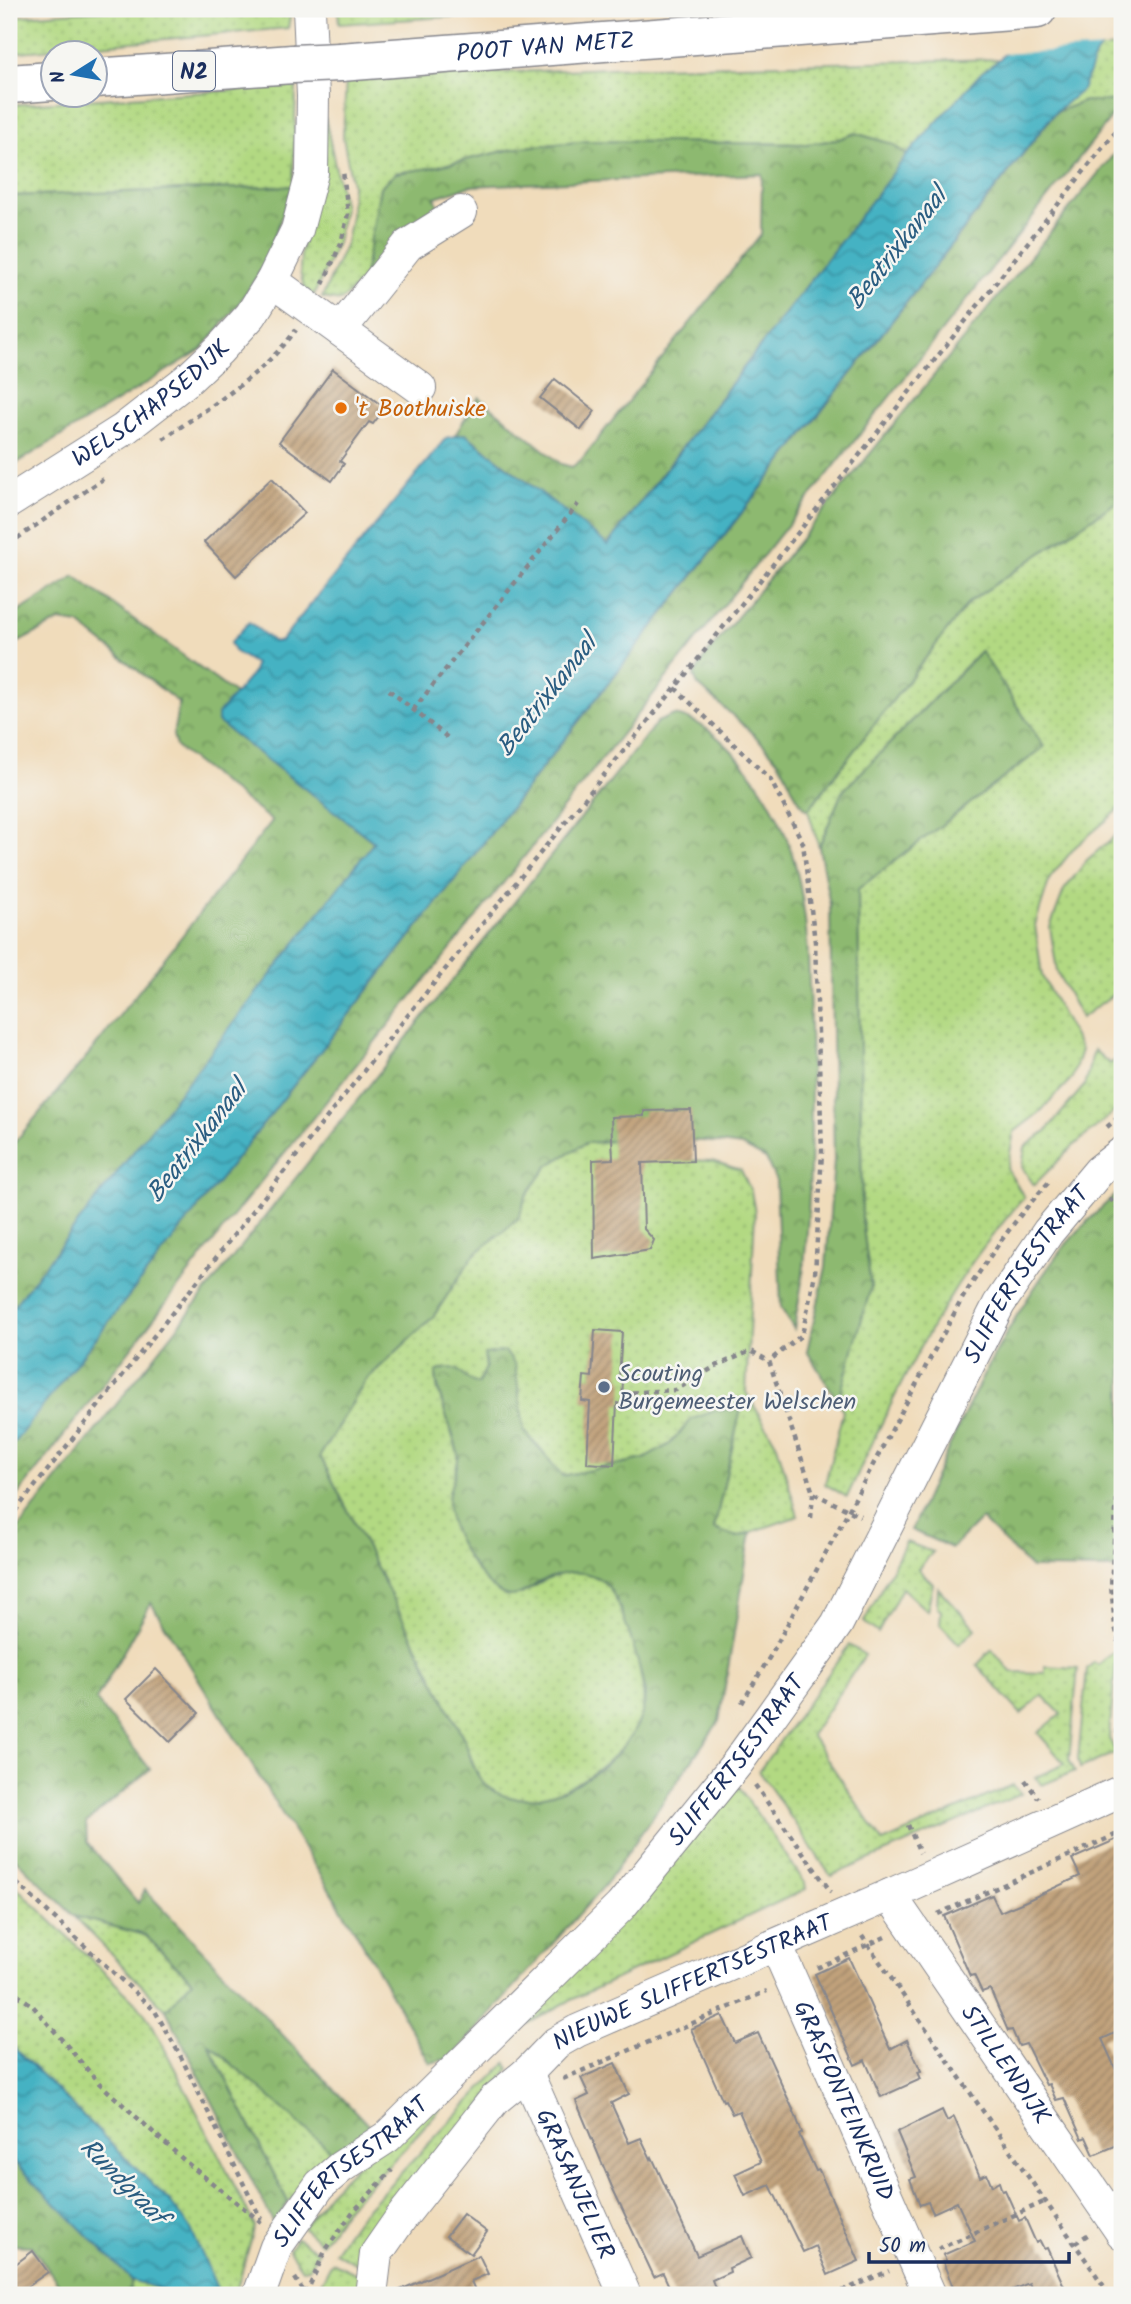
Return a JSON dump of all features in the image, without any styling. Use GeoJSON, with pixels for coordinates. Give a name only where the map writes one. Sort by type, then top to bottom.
{"type":"FeatureCollection","features":[{"type":"Feature","properties":{"kind":"highway","name":"POOT VAN METZ"},"geometry":{"type":"LineString","coordinates":[[108,77],[1037,9]]}},
{"type":"Feature","properties":{"kind":"highway"},"geometry":{"type":"LineString","coordinates":[[9,84],[38,82]]}},
{"type":"Feature","properties":{"kind":"street","name":"WELSCHAPSEDIJK"},"geometry":{"type":"LineString","coordinates":[[9,502],[124,429],[187,380],[251,315],[272,281],[298,230],[312,173],[313,96],[309,9]]}},
{"type":"Feature","properties":{"kind":"street"},"geometry":{"type":"LineString","coordinates":[[340,330],[408,245],[461,212]]}},
{"type":"Feature","properties":{"kind":"street"},"geometry":{"type":"LineString","coordinates":[[272,281],[420,388]]}},
{"type":"Feature","properties":{"kind":"street","name":"SLIFFERTSESTRAAT"},"geometry":{"type":"LineString","coordinates":[[259,2295],[276,2247],[320,2185],[341,2167],[387,2137],[621,1906],[738,1762],[837,1624],[999,1304],[1048,1232],[1099,1171],[1122,1153]]}},
{"type":"Feature","properties":{"kind":"street","name":"NIEUWE SLIFFERTSESTRAAT"},"geometry":{"type":"LineString","coordinates":[[371,2295],[376,2254],[401,2218],[494,2100],[531,2082],[556,2043],[577,2031],[1122,1791]]}},
{"type":"Feature","properties":{"kind":"street","name":"STILLENDIJK"},"geometry":{"type":"LineString","coordinates":[[890,1895],[1122,2233]]}},
{"type":"Feature","properties":{"kind":"street","name":"GRASFONTEINKRUID"},"geometry":{"type":"LineString","coordinates":[[776,1945],[930,2295]]}},
{"type":"Feature","properties":{"kind":"street","name":"GRASANJELIER"},"geometry":{"type":"LineString","coordinates":[[531,2082],[625,2295]]}},
{"type":"Feature","properties":{"kind":"path"},"geometry":{"type":"LineString","coordinates":[[9,1519],[404,1021],[675,688],[1122,126]]}},
{"type":"Feature","properties":{"kind":"path"},"geometry":{"type":"LineString","coordinates":[[413,710],[578,504]]}},
{"type":"Feature","properties":{"kind":"path"},"geometry":{"type":"LineString","coordinates":[[675,688],[770,779],[803,843],[815,942],[821,1126],[815,1274],[802,1335],[769,1360]]}},
{"type":"Feature","properties":{"kind":"path"},"geometry":{"type":"LineString","coordinates":[[389,690],[448,738]]}},
{"type":"Feature","properties":{"kind":"path"},"geometry":{"type":"LineString","coordinates":[[622,1393],[676,1390],[716,1366],[751,1351],[769,1360],[813,1493],[811,1518]]}},
{"type":"Feature","properties":{"kind":"path"},"geometry":{"type":"LineString","coordinates":[[1122,1419],[1111,1586],[1115,1626],[1122,1654]]}},
{"type":"Feature","properties":{"kind":"path"},"geometry":{"type":"LineString","coordinates":[[813,1493],[885,1530]]}},
{"type":"Feature","properties":{"kind":"path"},"geometry":{"type":"LineString","coordinates":[[1122,1689],[1117,1737],[1122,1748]]}},
{"type":"Feature","properties":{"kind":"path"},"geometry":{"type":"LineString","coordinates":[[908,1825],[921,1854]]}},
{"type":"Feature","properties":{"kind":"path"},"geometry":{"type":"LineString","coordinates":[[531,2082],[792,1980],[1122,1832]]}},
{"type":"Feature","properties":{"kind":"path"},"geometry":{"type":"LineString","coordinates":[[9,1876],[155,2011],[180,2055],[264,2225],[186,2162],[99,2083],[32,2005],[9,1989]]}},
{"type":"Feature","properties":{"kind":"path"},"geometry":{"type":"LineString","coordinates":[[846,1914],[1110,2295]]}},
{"type":"Feature","properties":{"kind":"green space"},"geometry":{"type":"Polygon","coordinates":[[[117,9],[291,11],[288,28],[108,44],[108,38],[38,38],[38,50],[9,53],[9,17],[117,9]]]}},
{"type":"Feature","properties":{"kind":"green space"},"geometry":{"type":"Polygon","coordinates":[[[338,9],[573,9],[339,24],[338,9]]]}},
{"type":"Feature","properties":{"kind":"green space"},"geometry":{"type":"Polygon","coordinates":[[[1122,47],[1122,101],[1085,101],[1056,112],[1082,90],[1101,48],[1122,47]]]}},
{"type":"Feature","properties":{"kind":"green space"},"geometry":{"type":"Polygon","coordinates":[[[1000,59],[981,73],[907,155],[892,144],[855,133],[836,140],[806,144],[590,141],[522,147],[396,173],[380,187],[364,278],[341,301],[322,298],[346,243],[351,216],[352,184],[343,137],[346,79],[612,68],[1000,59]]]}},
{"type":"Feature","properties":{"kind":"green space"},"geometry":{"type":"Polygon","coordinates":[[[296,86],[293,186],[9,196],[9,105],[38,103],[38,108],[108,108],[108,98],[296,86]]]}},
{"type":"Feature","properties":{"kind":"green space"},"geometry":{"type":"Polygon","coordinates":[[[1085,101],[1122,101],[1122,109],[1111,118],[466,930],[241,1206],[9,1506],[9,1449],[1056,112],[1085,101]]]}},
{"type":"Feature","properties":{"kind":"green space"},"geometry":{"type":"Polygon","coordinates":[[[325,118],[344,207],[337,243],[314,295],[304,288],[300,272],[301,252],[325,118]]]}},
{"type":"Feature","properties":{"kind":"green space"},"geometry":{"type":"Polygon","coordinates":[[[855,133],[892,144],[907,155],[607,545],[466,434],[455,435],[479,397],[561,464],[572,467],[581,460],[761,234],[762,174],[470,186],[435,197],[440,211],[364,278],[380,187],[396,173],[522,147],[590,141],[806,144],[836,140],[855,133]]]}},
{"type":"Feature","properties":{"kind":"green space"},"geometry":{"type":"Polygon","coordinates":[[[1122,144],[1122,498],[969,602],[808,810],[798,799],[777,760],[749,730],[698,685],[694,676],[704,658],[1122,144]]]}},
{"type":"Feature","properties":{"kind":"green space"},"geometry":{"type":"Polygon","coordinates":[[[293,186],[263,267],[236,308],[202,349],[9,468],[9,196],[293,186]]]}},
{"type":"Feature","properties":{"kind":"green space"},"geometry":{"type":"Polygon","coordinates":[[[1122,498],[1122,807],[1075,847],[1050,878],[1035,925],[1042,976],[1081,1050],[1072,1078],[1040,1112],[1014,1132],[1007,1169],[1024,1197],[977,1255],[936,1320],[889,1408],[847,1497],[825,1484],[843,1411],[838,1402],[871,1287],[862,1220],[858,889],[1044,747],[980,651],[842,792],[819,847],[808,810],[969,602],[1122,498]]]}},
{"type":"Feature","properties":{"kind":"green space"},"geometry":{"type":"Polygon","coordinates":[[[75,576],[235,694],[218,714],[218,722],[374,842],[9,1312],[9,1149],[98,1043],[272,821],[176,747],[173,735],[179,703],[79,624],[59,621],[9,647],[9,618],[75,576]]]}},
{"type":"Feature","properties":{"kind":"green space"},"geometry":{"type":"Polygon","coordinates":[[[981,651],[1044,747],[858,889],[862,1220],[871,1287],[838,1402],[807,1351],[826,1267],[834,1160],[830,905],[819,847],[842,792],[981,651]]]}},
{"type":"Feature","properties":{"kind":"green space"},"geometry":{"type":"Polygon","coordinates":[[[674,715],[698,723],[712,733],[752,775],[785,833],[800,884],[809,966],[811,1147],[804,1266],[794,1329],[781,1308],[776,1181],[766,1159],[742,1146],[704,1141],[638,1139],[586,1143],[549,1165],[526,1196],[519,1218],[473,1256],[433,1317],[366,1380],[320,1456],[465,1741],[480,1778],[489,1788],[511,1797],[537,1797],[564,1790],[590,1775],[614,1756],[632,1734],[643,1711],[642,1677],[617,1602],[611,1590],[598,1578],[582,1573],[565,1574],[540,1582],[517,1595],[507,1596],[492,1587],[473,1566],[452,1526],[449,1513],[448,1501],[458,1454],[439,1393],[436,1372],[456,1369],[478,1384],[486,1368],[484,1354],[505,1351],[515,1365],[524,1430],[562,1476],[644,1459],[670,1444],[692,1419],[717,1410],[741,1408],[714,1529],[737,1537],[751,1533],[719,1721],[606,1884],[451,2058],[430,2063],[356,1932],[151,1603],[96,1700],[150,1769],[86,1823],[87,1842],[138,1903],[145,1890],[371,2128],[334,2154],[208,2043],[288,2202],[274,2224],[166,2010],[192,1981],[145,1935],[74,1916],[9,1852],[9,1540],[657,722],[674,715]]]}},
{"type":"Feature","properties":{"kind":"green space"},"geometry":{"type":"Polygon","coordinates":[[[1122,830],[1122,988],[1081,1018],[1057,972],[1050,927],[1064,890],[1087,860],[1122,830]]]}},
{"type":"Feature","properties":{"kind":"green space"},"geometry":{"type":"Polygon","coordinates":[[[1094,1050],[1110,1064],[1122,1055],[1122,1105],[1070,1149],[1034,1185],[1022,1167],[1025,1147],[1046,1131],[1084,1086],[1094,1050]]]}},
{"type":"Feature","properties":{"kind":"green space"},"geometry":{"type":"Polygon","coordinates":[[[638,1139],[640,1159],[713,1161],[741,1170],[751,1191],[755,1213],[746,1392],[777,1445],[798,1516],[737,1537],[714,1529],[741,1408],[692,1419],[670,1444],[644,1459],[562,1476],[524,1430],[520,1406],[486,1368],[478,1384],[436,1372],[437,1387],[459,1457],[448,1501],[520,1595],[553,1577],[571,1572],[592,1575],[606,1584],[622,1612],[640,1670],[643,1689],[641,1717],[617,1753],[577,1783],[554,1793],[531,1798],[509,1797],[489,1788],[477,1773],[465,1741],[320,1456],[366,1380],[433,1317],[473,1255],[519,1218],[526,1196],[549,1165],[586,1143],[638,1139]]]}},
{"type":"Feature","properties":{"kind":"green space"},"geometry":{"type":"Polygon","coordinates":[[[1122,1188],[1122,1569],[1031,1568],[981,1519],[952,1548],[911,1530],[976,1389],[1013,1321],[1063,1248],[1122,1188]]]}},
{"type":"Feature","properties":{"kind":"green space"},"geometry":{"type":"Polygon","coordinates":[[[906,1542],[933,1552],[918,1569],[933,1584],[927,1611],[902,1588],[878,1633],[864,1622],[906,1542]]]}},
{"type":"Feature","properties":{"kind":"green space"},"geometry":{"type":"Polygon","coordinates":[[[938,1588],[976,1629],[959,1644],[940,1624],[938,1588]]]}},
{"type":"Feature","properties":{"kind":"green space"},"geometry":{"type":"Polygon","coordinates":[[[849,1645],[865,1655],[811,1735],[883,1842],[1013,1785],[1021,1794],[831,1876],[759,1771],[849,1645]]]}},
{"type":"Feature","properties":{"kind":"green space"},"geometry":{"type":"Polygon","coordinates":[[[992,1649],[1011,1672],[1045,1673],[1045,1666],[1078,1668],[1069,1760],[1075,1771],[1042,1785],[1036,1777],[1065,1764],[1038,1733],[1061,1714],[1042,1695],[1021,1714],[977,1665],[992,1649]]]}},
{"type":"Feature","properties":{"kind":"green space"},"geometry":{"type":"Polygon","coordinates":[[[1117,1649],[1109,1738],[1116,1753],[1080,1768],[1078,1759],[1087,1669],[1094,1662],[1098,1665],[1117,1649]]]}},
{"type":"Feature","properties":{"kind":"green space"},"geometry":{"type":"Polygon","coordinates":[[[738,1786],[805,1883],[806,1889],[567,2002],[505,2036],[404,2149],[346,2209],[321,2244],[303,2227],[329,2193],[738,1786]]]}},
{"type":"Feature","properties":{"kind":"green space"},"geometry":{"type":"Polygon","coordinates":[[[9,1880],[139,2006],[152,2024],[255,2226],[235,2295],[219,2294],[170,2202],[9,2043],[9,1880]]]}},
{"type":"Feature","properties":{"kind":"green space"},"geometry":{"type":"Polygon","coordinates":[[[74,1916],[145,1935],[192,1981],[166,2010],[74,1916]]]}},
{"type":"Feature","properties":{"kind":"green space"},"geometry":{"type":"Polygon","coordinates":[[[207,2041],[334,2154],[288,2202],[207,2041]]]}},
{"type":"Feature","properties":{"kind":"green space"},"geometry":{"type":"Polygon","coordinates":[[[506,2063],[509,2069],[363,2267],[334,2252],[358,2218],[506,2063]]]}},
{"type":"Feature","properties":{"kind":"green space"},"geometry":{"type":"Polygon","coordinates":[[[9,2157],[132,2280],[129,2295],[66,2295],[32,2246],[9,2245],[9,2157]]]}},
{"type":"Feature","properties":{"kind":"green space"},"geometry":{"type":"Polygon","coordinates":[[[297,2238],[318,2252],[309,2268],[302,2269],[289,2250],[297,2238]]]}},
{"type":"Feature","properties":{"kind":"green space"},"geometry":{"type":"Polygon","coordinates":[[[332,2262],[364,2277],[361,2295],[319,2295],[318,2289],[332,2262]]]}},
{"type":"Feature","properties":{"kind":"green space"},"geometry":{"type":"Polygon","coordinates":[[[132,2280],[177,2295],[129,2295],[132,2280]]]}},
{"type":"Feature","properties":{"kind":"water","name":"Beatrixkanaal"},"geometry":{"type":"Polygon","coordinates":[[[1039,9],[1122,9],[1122,21],[1096,54],[1082,90],[1055,112],[9,1449],[9,1312],[374,842],[218,722],[218,714],[253,673],[255,664],[234,651],[230,643],[249,622],[274,642],[281,641],[446,438],[465,434],[608,545],[907,155],[981,73],[1000,59],[1039,9]]]}},
{"type":"Feature","properties":{"kind":"water","name":"Rundgraaf"},"geometry":{"type":"Polygon","coordinates":[[[9,2043],[170,2202],[191,2229],[220,2295],[177,2295],[132,2280],[9,2157],[9,2043]]]}},
{"type":"Feature","properties":{"kind":"pier"},"geometry":{"type":"Polygon","coordinates":[[[1034,9],[1122,9],[1122,27],[1106,48],[999,54],[1034,9]]]}},
{"type":"Feature","properties":{"kind":"building"},"geometry":{"type":"Polygon","coordinates":[[[333,369],[385,408],[373,424],[369,422],[340,461],[344,464],[332,481],[279,442],[333,369]]]}},
{"type":"Feature","properties":{"kind":"building"},"geometry":{"type":"Polygon","coordinates":[[[555,379],[595,411],[581,430],[540,398],[555,379]]]}},
{"type":"Feature","properties":{"kind":"building"},"geometry":{"type":"Polygon","coordinates":[[[272,478],[305,513],[236,576],[204,542],[272,478]]]}},
{"type":"Feature","properties":{"kind":"building"},"geometry":{"type":"Polygon","coordinates":[[[691,1110],[693,1161],[642,1163],[644,1229],[654,1240],[650,1250],[594,1259],[593,1160],[613,1159],[611,1117],[644,1116],[644,1111],[691,1110]]]}},
{"type":"Feature","properties":{"kind":"building"},"geometry":{"type":"Polygon","coordinates":[[[595,1330],[622,1332],[619,1378],[623,1378],[622,1404],[617,1403],[614,1465],[587,1463],[590,1402],[582,1401],[584,1376],[592,1377],[595,1330]]]}},
{"type":"Feature","properties":{"kind":"building"},"geometry":{"type":"Polygon","coordinates":[[[156,1669],[199,1713],[170,1742],[126,1699],[156,1669]]]}},
{"type":"Feature","properties":{"kind":"building"},"geometry":{"type":"Polygon","coordinates":[[[1122,1837],[1122,2030],[1102,2039],[1122,2083],[1122,2143],[1094,2155],[1086,2137],[1082,2139],[1064,2098],[1056,2100],[1026,2044],[1019,2046],[1012,2030],[1008,2031],[990,1989],[982,1992],[974,1975],[970,1976],[944,1916],[992,1895],[1000,1912],[1026,1901],[1080,1876],[1072,1859],[1122,1837]]]}},
{"type":"Feature","properties":{"kind":"building"},"geometry":{"type":"Polygon","coordinates":[[[849,1958],[890,2049],[907,2040],[921,2071],[918,2072],[921,2079],[881,2097],[865,2060],[855,2065],[815,1974],[849,1958]]]}},
{"type":"Feature","properties":{"kind":"building"},"geometry":{"type":"Polygon","coordinates":[[[722,2015],[735,2043],[758,2033],[795,2114],[802,2133],[799,2135],[816,2171],[819,2170],[859,2261],[828,2275],[816,2246],[803,2252],[770,2185],[745,2196],[735,2174],[761,2162],[739,2111],[732,2114],[725,2100],[723,2101],[691,2029],[722,2015]]]}},
{"type":"Feature","properties":{"kind":"building"},"geometry":{"type":"Polygon","coordinates":[[[615,2063],[629,2094],[611,2103],[629,2143],[641,2138],[651,2159],[652,2157],[697,2256],[742,2236],[751,2258],[712,2280],[718,2295],[673,2295],[663,2273],[654,2277],[612,2187],[576,2101],[589,2095],[581,2078],[615,2063]]]}},
{"type":"Feature","properties":{"kind":"building"},"geometry":{"type":"Polygon","coordinates":[[[942,2110],[947,2121],[954,2117],[980,2177],[987,2174],[992,2186],[999,2182],[1019,2221],[1025,2218],[1036,2243],[1040,2241],[1044,2249],[1047,2248],[1068,2295],[1035,2295],[1029,2283],[1000,2295],[956,2295],[943,2262],[946,2260],[943,2255],[975,2241],[957,2202],[933,2213],[928,2202],[920,2205],[910,2179],[916,2177],[897,2132],[942,2110]]]}},
{"type":"Feature","properties":{"kind":"building"},"geometry":{"type":"Polygon","coordinates":[[[463,2214],[487,2232],[471,2254],[446,2236],[463,2214]]]}},
{"type":"Feature","properties":{"kind":"building"},"geometry":{"type":"Polygon","coordinates":[[[33,2251],[48,2272],[15,2295],[9,2295],[9,2269],[33,2251]]]}},
{"type":"Feature","properties":{"kind":"building"},"geometry":{"type":"Polygon","coordinates":[[[479,2255],[488,2274],[471,2281],[477,2295],[389,2295],[479,2255]]]}},
{"type":"Feature","properties":{"kind":"place","name":"'t Boothuiske"},"geometry":{"type":"Point","coordinates":[341,408]}},
{"type":"Feature","properties":{"kind":"place","name":"Scouting Burgemeester Welschen"},"geometry":{"type":"Point","coordinates":[604,1387]}}]}
